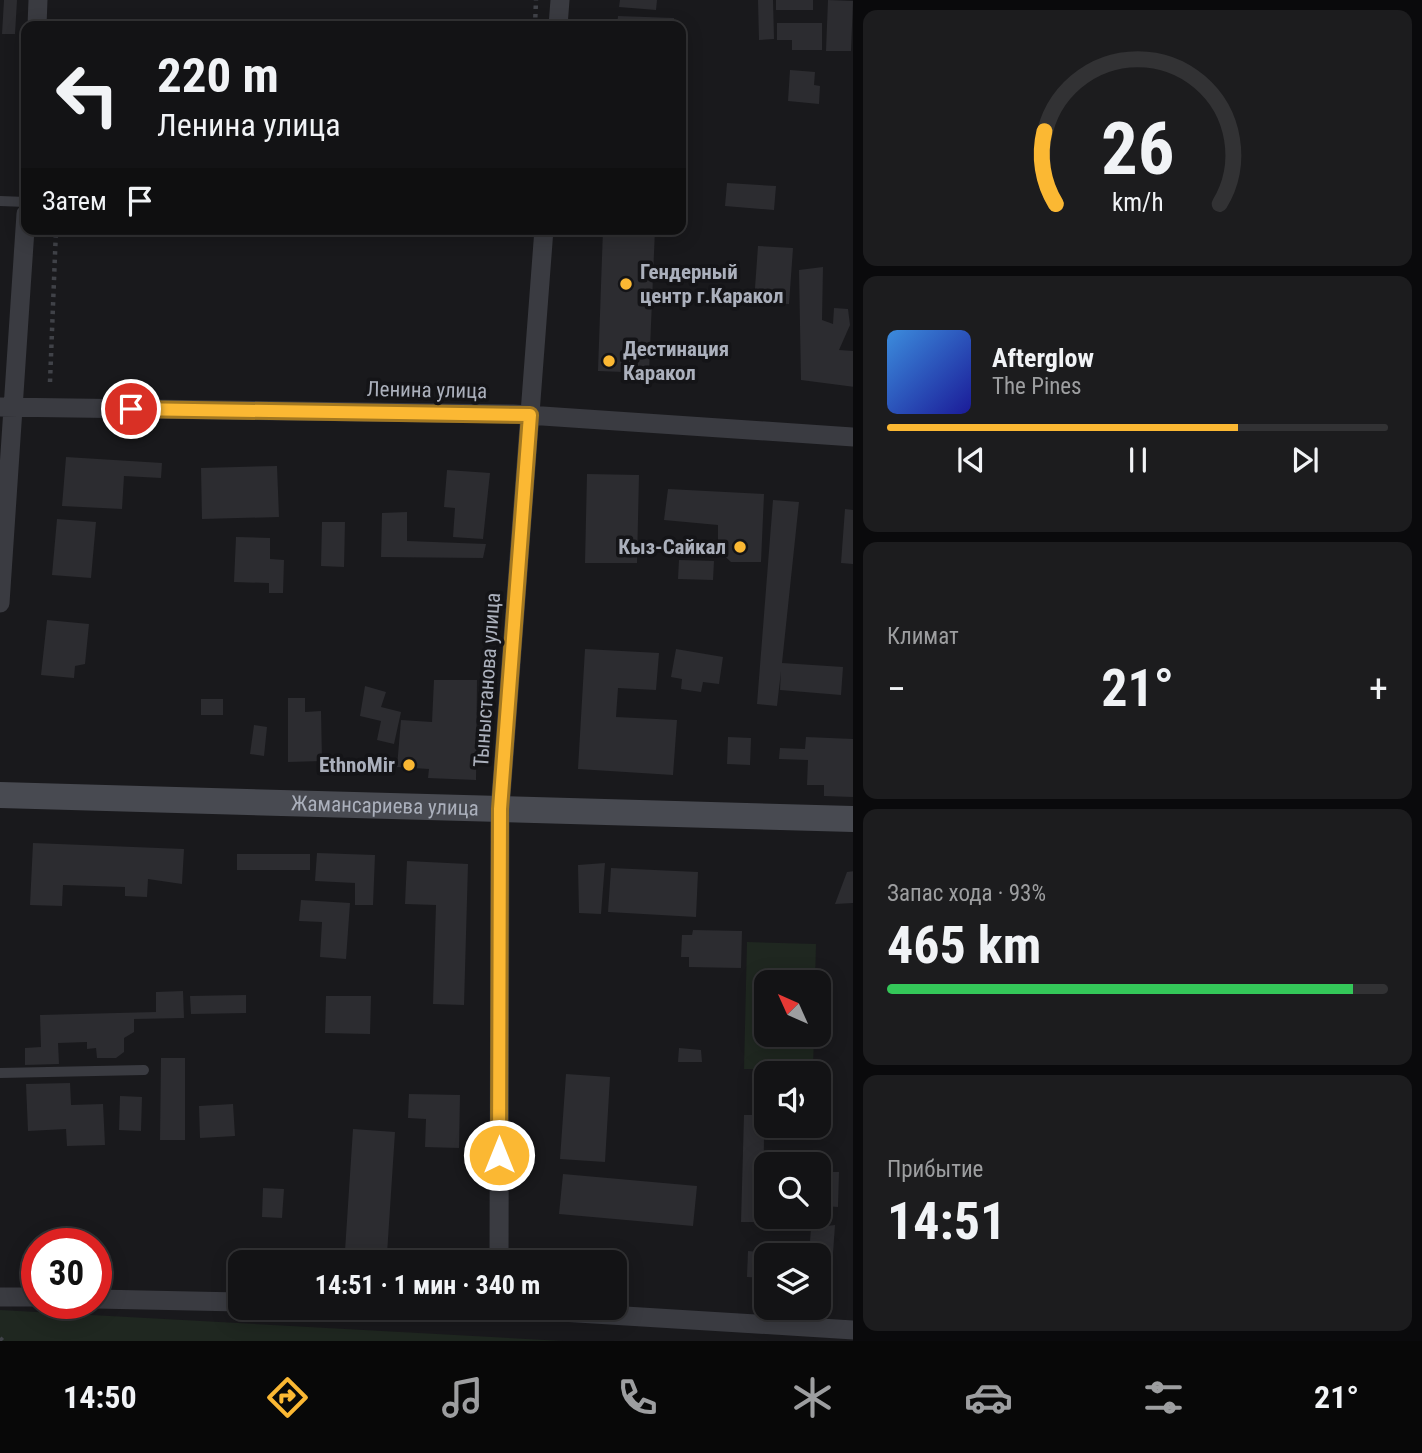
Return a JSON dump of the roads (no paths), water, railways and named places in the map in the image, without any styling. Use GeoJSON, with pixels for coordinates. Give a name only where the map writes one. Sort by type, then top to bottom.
{"type":"FeatureCollection","features":[{"type":"Feature","properties":{"kind":"main road","name":"Жамансариева улица"},"geometry":{"type":"LineString","coordinates":[[0,795],[853,819]]}},
{"type":"Feature","properties":{"kind":"street"},"geometry":{"type":"LineString","coordinates":[[37,21],[38,0]]}},
{"type":"Feature","properties":{"kind":"street"},"geometry":{"type":"LineString","coordinates":[[558,21],[560,0]]}},
{"type":"Feature","properties":{"kind":"street"},"geometry":{"type":"LineString","coordinates":[[0,603],[7,407],[24,235]]}},
{"type":"Feature","properties":{"kind":"street","name":"Тыныстанова улица"},"geometry":{"type":"LineString","coordinates":[[499,1250],[500,809],[544,235]]}},
{"type":"Feature","properties":{"kind":"street","name":"Ленина улица"},"geometry":{"type":"LineString","coordinates":[[7,407],[530,415],[853,437]]}},
{"type":"Feature","properties":{"kind":"street"},"geometry":{"type":"LineString","coordinates":[[0,1297],[21,1297]]}},
{"type":"Feature","properties":{"kind":"street"},"geometry":{"type":"LineString","coordinates":[[112,1299],[228,1302]]}},
{"type":"Feature","properties":{"kind":"street"},"geometry":{"type":"LineString","coordinates":[[627,1315],[853,1330]]}},
{"type":"Feature","properties":{"kind":"lane"},"geometry":{"type":"LineString","coordinates":[[0,201],[21,202]]}},
{"type":"Feature","properties":{"kind":"lane"},"geometry":{"type":"LineString","coordinates":[[0,1073],[144,1070]]}},
{"type":"Feature","properties":{"kind":"place","name":"Гендерный центр г.Каракол"},"geometry":{"type":"Point","coordinates":[626,284]}},
{"type":"Feature","properties":{"kind":"place","name":"Дестинация Каракол"},"geometry":{"type":"Point","coordinates":[609,361]}},
{"type":"Feature","properties":{"kind":"place","name":"Кыз-Сайкал"},"geometry":{"type":"Point","coordinates":[740,547]}},
{"type":"Feature","properties":{"kind":"place","name":"EthnoMir"},"geometry":{"type":"Point","coordinates":[409,765]}}]}
